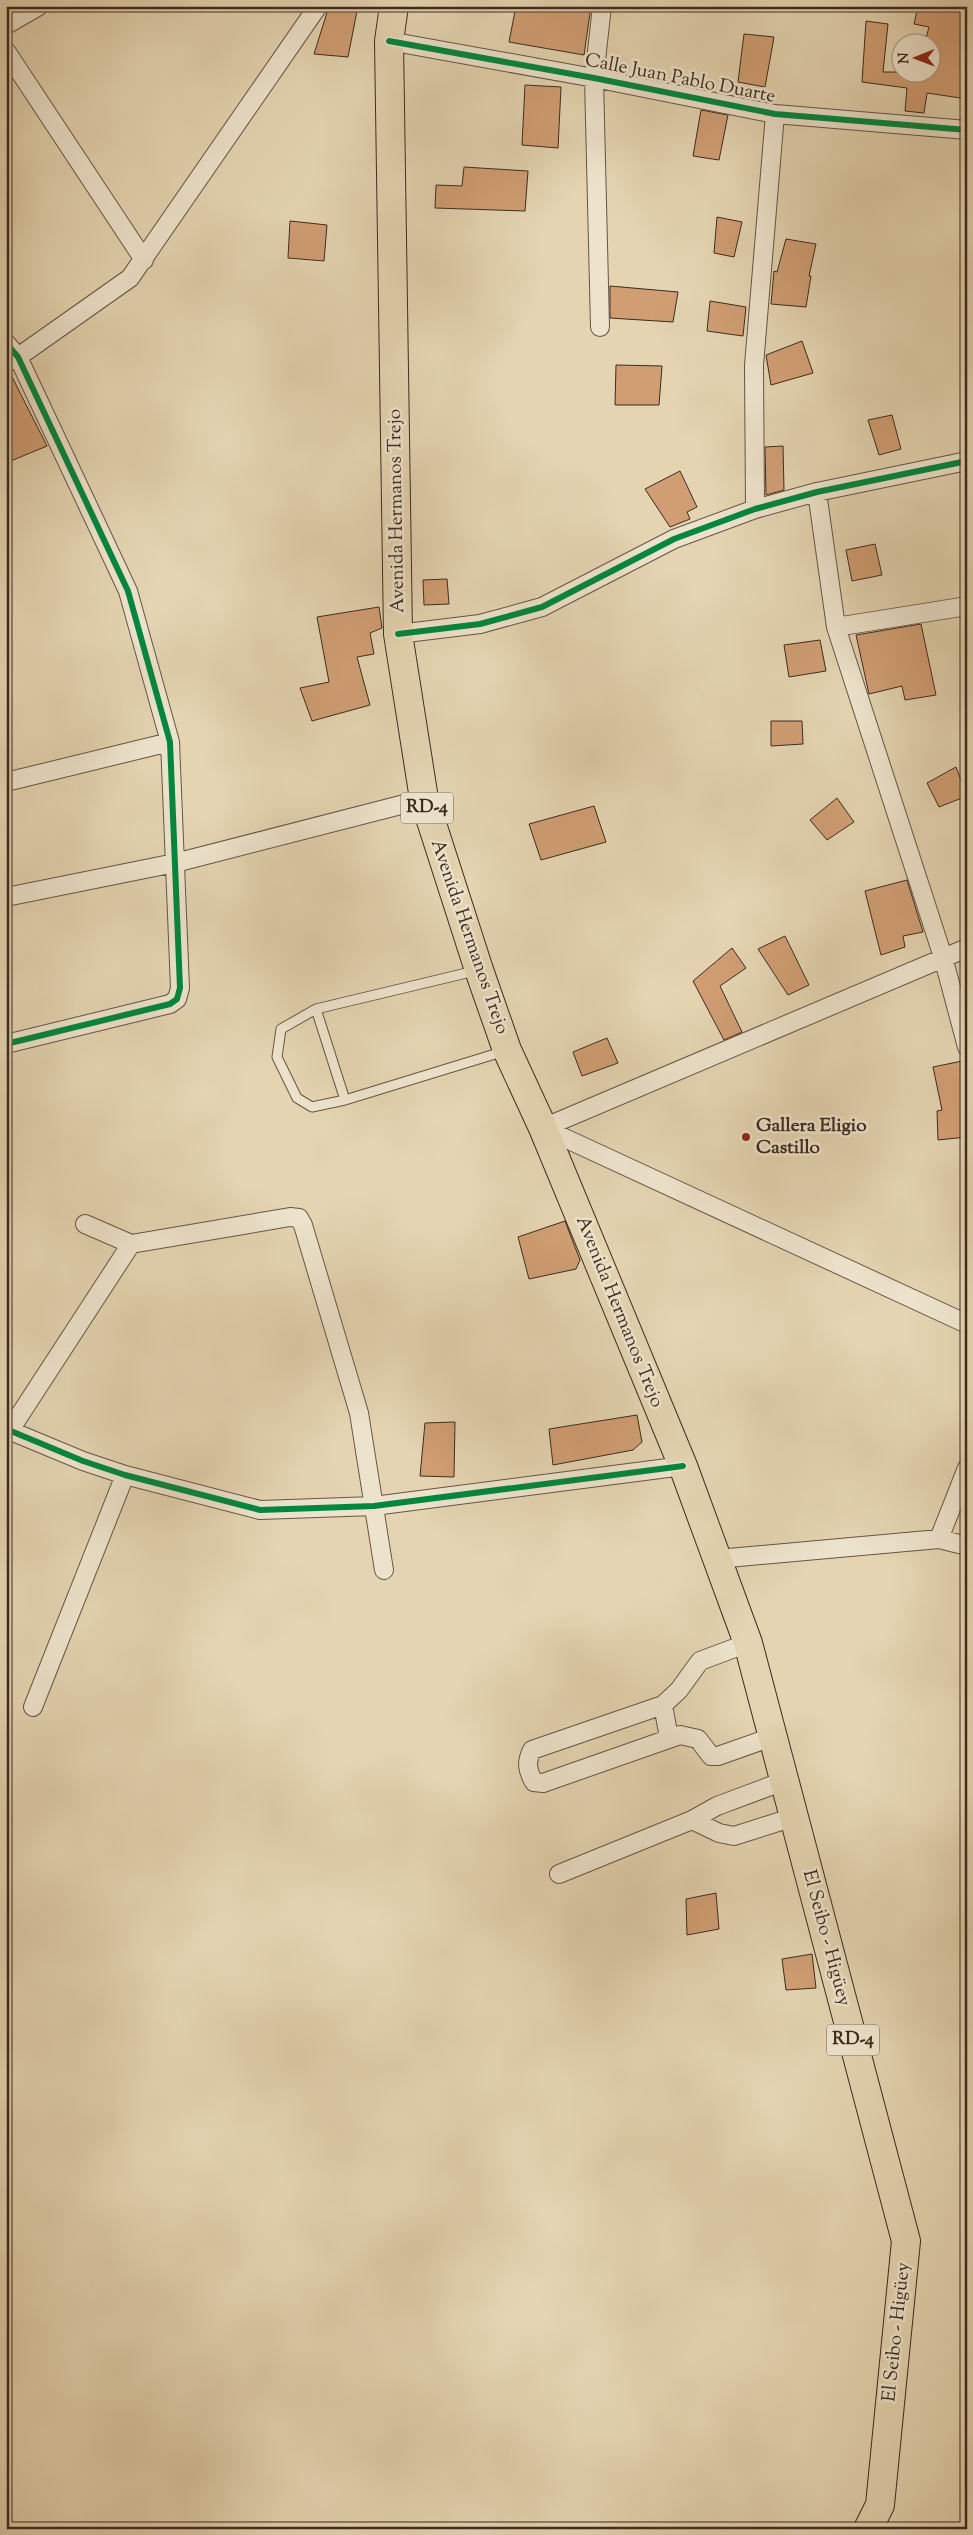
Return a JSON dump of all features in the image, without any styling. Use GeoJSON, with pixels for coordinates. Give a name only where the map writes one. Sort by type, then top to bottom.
{"type":"FeatureCollection","features":[{"type":"Feature","properties":{"kind":"main road","name":"Avenida Hermanos Trejo"},"geometry":{"type":"LineString","coordinates":[[394,6],[389,41],[398,634],[424,799],[507,1050],[543,1128],[683,1466],[716,1559]]}},
{"type":"Feature","properties":{"kind":"main road","name":"El Seibo - Higüey"},"geometry":{"type":"LineString","coordinates":[[716,1559],[748,1643],[906,2241],[880,2504],[868,2529]]}},
{"type":"Feature","properties":{"kind":"street"},"geometry":{"type":"LineString","coordinates":[[6,25],[39,6]]}},
{"type":"Feature","properties":{"kind":"street"},"geometry":{"type":"LineString","coordinates":[[12,360],[130,278],[318,6]]}},
{"type":"Feature","properties":{"kind":"street"},"geometry":{"type":"LineString","coordinates":[[600,327],[594,78],[602,6]]}},
{"type":"Feature","properties":{"kind":"street","name":"Calle Juan Pablo Duarte"},"geometry":{"type":"LineString","coordinates":[[389,41],[594,78],[775,114],[967,130]]}},
{"type":"Feature","properties":{"kind":"street"},"geometry":{"type":"LineString","coordinates":[[6,51],[144,260]]}},
{"type":"Feature","properties":{"kind":"street"},"geometry":{"type":"LineString","coordinates":[[754,508],[754,365],[775,114]]}},
{"type":"Feature","properties":{"kind":"street"},"geometry":{"type":"LineString","coordinates":[[6,343],[12,360],[128,591],[170,742],[180,988],[177,999],[170,1004],[6,1044]]}},
{"type":"Feature","properties":{"kind":"street"},"geometry":{"type":"LineString","coordinates":[[398,634],[480,624],[542,607],[674,539],[754,508],[817,492],[967,461]]}},
{"type":"Feature","properties":{"kind":"street"},"geometry":{"type":"LineString","coordinates":[[817,492],[836,627],[943,957],[967,1047]]}},
{"type":"Feature","properties":{"kind":"street"},"geometry":{"type":"LineString","coordinates":[[836,627],[967,606]]}},
{"type":"Feature","properties":{"kind":"street"},"geometry":{"type":"LineString","coordinates":[[6,782],[170,742]]}},
{"type":"Feature","properties":{"kind":"street"},"geometry":{"type":"LineString","coordinates":[[6,897],[175,863],[424,799]]}},
{"type":"Feature","properties":{"kind":"street"},"geometry":{"type":"LineString","coordinates":[[543,1128],[967,948]]}},
{"type":"Feature","properties":{"kind":"street"},"geometry":{"type":"LineString","coordinates":[[543,1128],[967,1324]]}},
{"type":"Feature","properties":{"kind":"street"},"geometry":{"type":"LineString","coordinates":[[85,1224],[131,1244],[299,1218],[303,1225],[359,1413],[384,1570]]}},
{"type":"Feature","properties":{"kind":"street"},"geometry":{"type":"LineString","coordinates":[[131,1244],[8,1430],[83,1461],[125,1475],[260,1510],[374,1506],[683,1466]]}},
{"type":"Feature","properties":{"kind":"street"},"geometry":{"type":"LineString","coordinates":[[940,1540],[967,1468]]}},
{"type":"Feature","properties":{"kind":"street"},"geometry":{"type":"LineString","coordinates":[[33,1707],[125,1475]]}},
{"type":"Feature","properties":{"kind":"street"},"geometry":{"type":"LineString","coordinates":[[716,1559],[940,1540],[967,1546]]}},
{"type":"Feature","properties":{"kind":"street"},"geometry":{"type":"LineString","coordinates":[[748,1643],[700,1661],[679,1690],[663,1705],[532,1750],[528,1759],[529,1773],[534,1782],[543,1783],[680,1735],[698,1739],[711,1756],[718,1756],[772,1737]]}},
{"type":"Feature","properties":{"kind":"street"},"geometry":{"type":"LineString","coordinates":[[663,1705],[669,1738]]}},
{"type":"Feature","properties":{"kind":"street"},"geometry":{"type":"LineString","coordinates":[[559,1874],[692,1820],[717,1806],[784,1781]]}},
{"type":"Feature","properties":{"kind":"street"},"geometry":{"type":"LineString","coordinates":[[692,1820],[719,1833],[734,1836],[794,1817]]}},
{"type":"Feature","properties":{"kind":"lane"},"geometry":{"type":"LineString","coordinates":[[479,970],[316,1009],[281,1029],[277,1056],[297,1098],[312,1107],[345,1100],[507,1050]]}},
{"type":"Feature","properties":{"kind":"lane"},"geometry":{"type":"LineString","coordinates":[[316,1009],[345,1100]]}},
{"type":"Feature","properties":{"kind":"building"},"geometry":{"type":"Polygon","coordinates":[[[329,6],[358,6],[348,57],[314,54],[329,6]]]}},
{"type":"Feature","properties":{"kind":"building"},"geometry":{"type":"Polygon","coordinates":[[[516,6],[591,6],[584,55],[509,42],[516,6]]]}},
{"type":"Feature","properties":{"kind":"building"},"geometry":{"type":"Polygon","coordinates":[[[918,6],[946,6],[967,10],[967,99],[927,93],[924,113],[905,111],[907,88],[862,82],[866,21],[888,24],[883,72],[890,72],[890,82],[940,82],[940,32],[928,32],[929,27],[914,24],[918,6]]]}},
{"type":"Feature","properties":{"kind":"building"},"geometry":{"type":"Polygon","coordinates":[[[744,34],[774,37],[765,87],[738,82],[744,34]]]}},
{"type":"Feature","properties":{"kind":"building"},"geometry":{"type":"Polygon","coordinates":[[[525,85],[561,87],[558,148],[522,145],[525,85]]]}},
{"type":"Feature","properties":{"kind":"building"},"geometry":{"type":"Polygon","coordinates":[[[701,110],[728,115],[719,160],[693,156],[701,110]]]}},
{"type":"Feature","properties":{"kind":"building"},"geometry":{"type":"Polygon","coordinates":[[[464,167],[528,171],[525,211],[435,208],[436,185],[462,186],[464,167]]]}},
{"type":"Feature","properties":{"kind":"building"},"geometry":{"type":"Polygon","coordinates":[[[717,217],[742,222],[734,257],[714,253],[717,217]]]}},
{"type":"Feature","properties":{"kind":"building"},"geometry":{"type":"Polygon","coordinates":[[[290,221],[327,225],[324,261],[288,258],[290,221]]]}},
{"type":"Feature","properties":{"kind":"building"},"geometry":{"type":"Polygon","coordinates":[[[786,239],[816,244],[809,276],[811,276],[806,307],[771,304],[774,271],[777,272],[786,239]]]}},
{"type":"Feature","properties":{"kind":"building"},"geometry":{"type":"Polygon","coordinates":[[[610,286],[678,292],[673,322],[610,318],[610,286]]]}},
{"type":"Feature","properties":{"kind":"building"},"geometry":{"type":"Polygon","coordinates":[[[710,301],[746,307],[743,336],[707,331],[710,301]]]}},
{"type":"Feature","properties":{"kind":"building"},"geometry":{"type":"Polygon","coordinates":[[[802,341],[813,373],[771,385],[766,355],[802,341]]]}},
{"type":"Feature","properties":{"kind":"building"},"geometry":{"type":"Polygon","coordinates":[[[616,365],[662,366],[659,405],[615,405],[616,365]]]}},
{"type":"Feature","properties":{"kind":"building"},"geometry":{"type":"Polygon","coordinates":[[[6,371],[9,371],[47,446],[6,463],[6,371]]]}},
{"type":"Feature","properties":{"kind":"building"},"geometry":{"type":"Polygon","coordinates":[[[892,415],[901,449],[879,455],[868,420],[892,415]]]}},
{"type":"Feature","properties":{"kind":"building"},"geometry":{"type":"Polygon","coordinates":[[[783,446],[784,490],[766,495],[765,447],[783,446]]]}},
{"type":"Feature","properties":{"kind":"building"},"geometry":{"type":"Polygon","coordinates":[[[680,471],[697,507],[687,512],[690,519],[670,527],[645,489],[680,471]]]}},
{"type":"Feature","properties":{"kind":"building"},"geometry":{"type":"Polygon","coordinates":[[[875,544],[882,575],[852,581],[846,550],[875,544]]]}},
{"type":"Feature","properties":{"kind":"building"},"geometry":{"type":"Polygon","coordinates":[[[447,579],[449,604],[424,605],[423,580],[447,579]]]}},
{"type":"Feature","properties":{"kind":"building"},"geometry":{"type":"Polygon","coordinates":[[[379,607],[382,628],[370,633],[374,654],[357,657],[370,705],[312,721],[300,688],[329,682],[317,617],[379,607]]]}},
{"type":"Feature","properties":{"kind":"building"},"geometry":{"type":"Polygon","coordinates":[[[921,624],[936,695],[905,700],[902,686],[869,694],[856,635],[921,624]]]}},
{"type":"Feature","properties":{"kind":"building"},"geometry":{"type":"Polygon","coordinates":[[[820,640],[826,671],[789,677],[784,645],[820,640]]]}},
{"type":"Feature","properties":{"kind":"building"},"geometry":{"type":"Polygon","coordinates":[[[771,721],[802,721],[803,744],[771,746],[771,721]]]}},
{"type":"Feature","properties":{"kind":"building"},"geometry":{"type":"Polygon","coordinates":[[[956,767],[967,796],[939,807],[927,783],[956,767]]]}},
{"type":"Feature","properties":{"kind":"building"},"geometry":{"type":"Polygon","coordinates":[[[837,798],[854,822],[827,840],[810,820],[837,798]]]}},
{"type":"Feature","properties":{"kind":"building"},"geometry":{"type":"Polygon","coordinates":[[[594,806],[606,842],[541,860],[529,824],[594,806]]]}},
{"type":"Feature","properties":{"kind":"building"},"geometry":{"type":"Polygon","coordinates":[[[907,880],[923,932],[903,936],[905,947],[881,955],[865,891],[907,880]]]}},
{"type":"Feature","properties":{"kind":"building"},"geometry":{"type":"Polygon","coordinates":[[[785,936],[809,985],[788,995],[758,949],[785,936]]]}},
{"type":"Feature","properties":{"kind":"building"},"geometry":{"type":"Polygon","coordinates":[[[732,948],[746,968],[720,986],[742,1032],[724,1040],[693,981],[732,948]]]}},
{"type":"Feature","properties":{"kind":"building"},"geometry":{"type":"Polygon","coordinates":[[[607,1038],[618,1063],[582,1076],[573,1052],[607,1038]]]}},
{"type":"Feature","properties":{"kind":"building"},"geometry":{"type":"Polygon","coordinates":[[[967,1060],[967,1137],[938,1140],[937,1111],[942,1110],[933,1067],[967,1060]]]}},
{"type":"Feature","properties":{"kind":"building"},"geometry":{"type":"Polygon","coordinates":[[[565,1221],[580,1260],[576,1269],[529,1279],[518,1237],[565,1221]]]}},
{"type":"Feature","properties":{"kind":"building"},"geometry":{"type":"Polygon","coordinates":[[[637,1415],[642,1442],[633,1450],[553,1465],[549,1429],[637,1415]]]}},
{"type":"Feature","properties":{"kind":"building"},"geometry":{"type":"Polygon","coordinates":[[[455,1422],[454,1477],[420,1476],[425,1423],[455,1422]]]}},
{"type":"Feature","properties":{"kind":"building"},"geometry":{"type":"Polygon","coordinates":[[[716,1893],[719,1929],[687,1935],[686,1899],[716,1893]]]}},
{"type":"Feature","properties":{"kind":"building"},"geometry":{"type":"Polygon","coordinates":[[[812,1954],[816,1988],[786,1990],[782,1959],[812,1954]]]}},
{"type":"Feature","properties":{"kind":"cycle path"},"geometry":{"type":"LineString","coordinates":[[389,41],[594,78],[775,114],[967,130]]}},
{"type":"Feature","properties":{"kind":"cycle path"},"geometry":{"type":"LineString","coordinates":[[6,343],[18,357],[128,591],[170,742],[180,988],[177,999],[170,1004],[6,1044]]}},
{"type":"Feature","properties":{"kind":"cycle path"},"geometry":{"type":"LineString","coordinates":[[398,634],[480,624],[542,607],[674,539],[755,509],[817,492],[967,461]]}},
{"type":"Feature","properties":{"kind":"cycle path"},"geometry":{"type":"LineString","coordinates":[[6,1429],[83,1461],[125,1475],[260,1510],[374,1506],[683,1466]]}},
{"type":"Feature","properties":{"kind":"place","name":"Gallera Eligio Castillo"},"geometry":{"type":"Point","coordinates":[746,1137]}}]}
